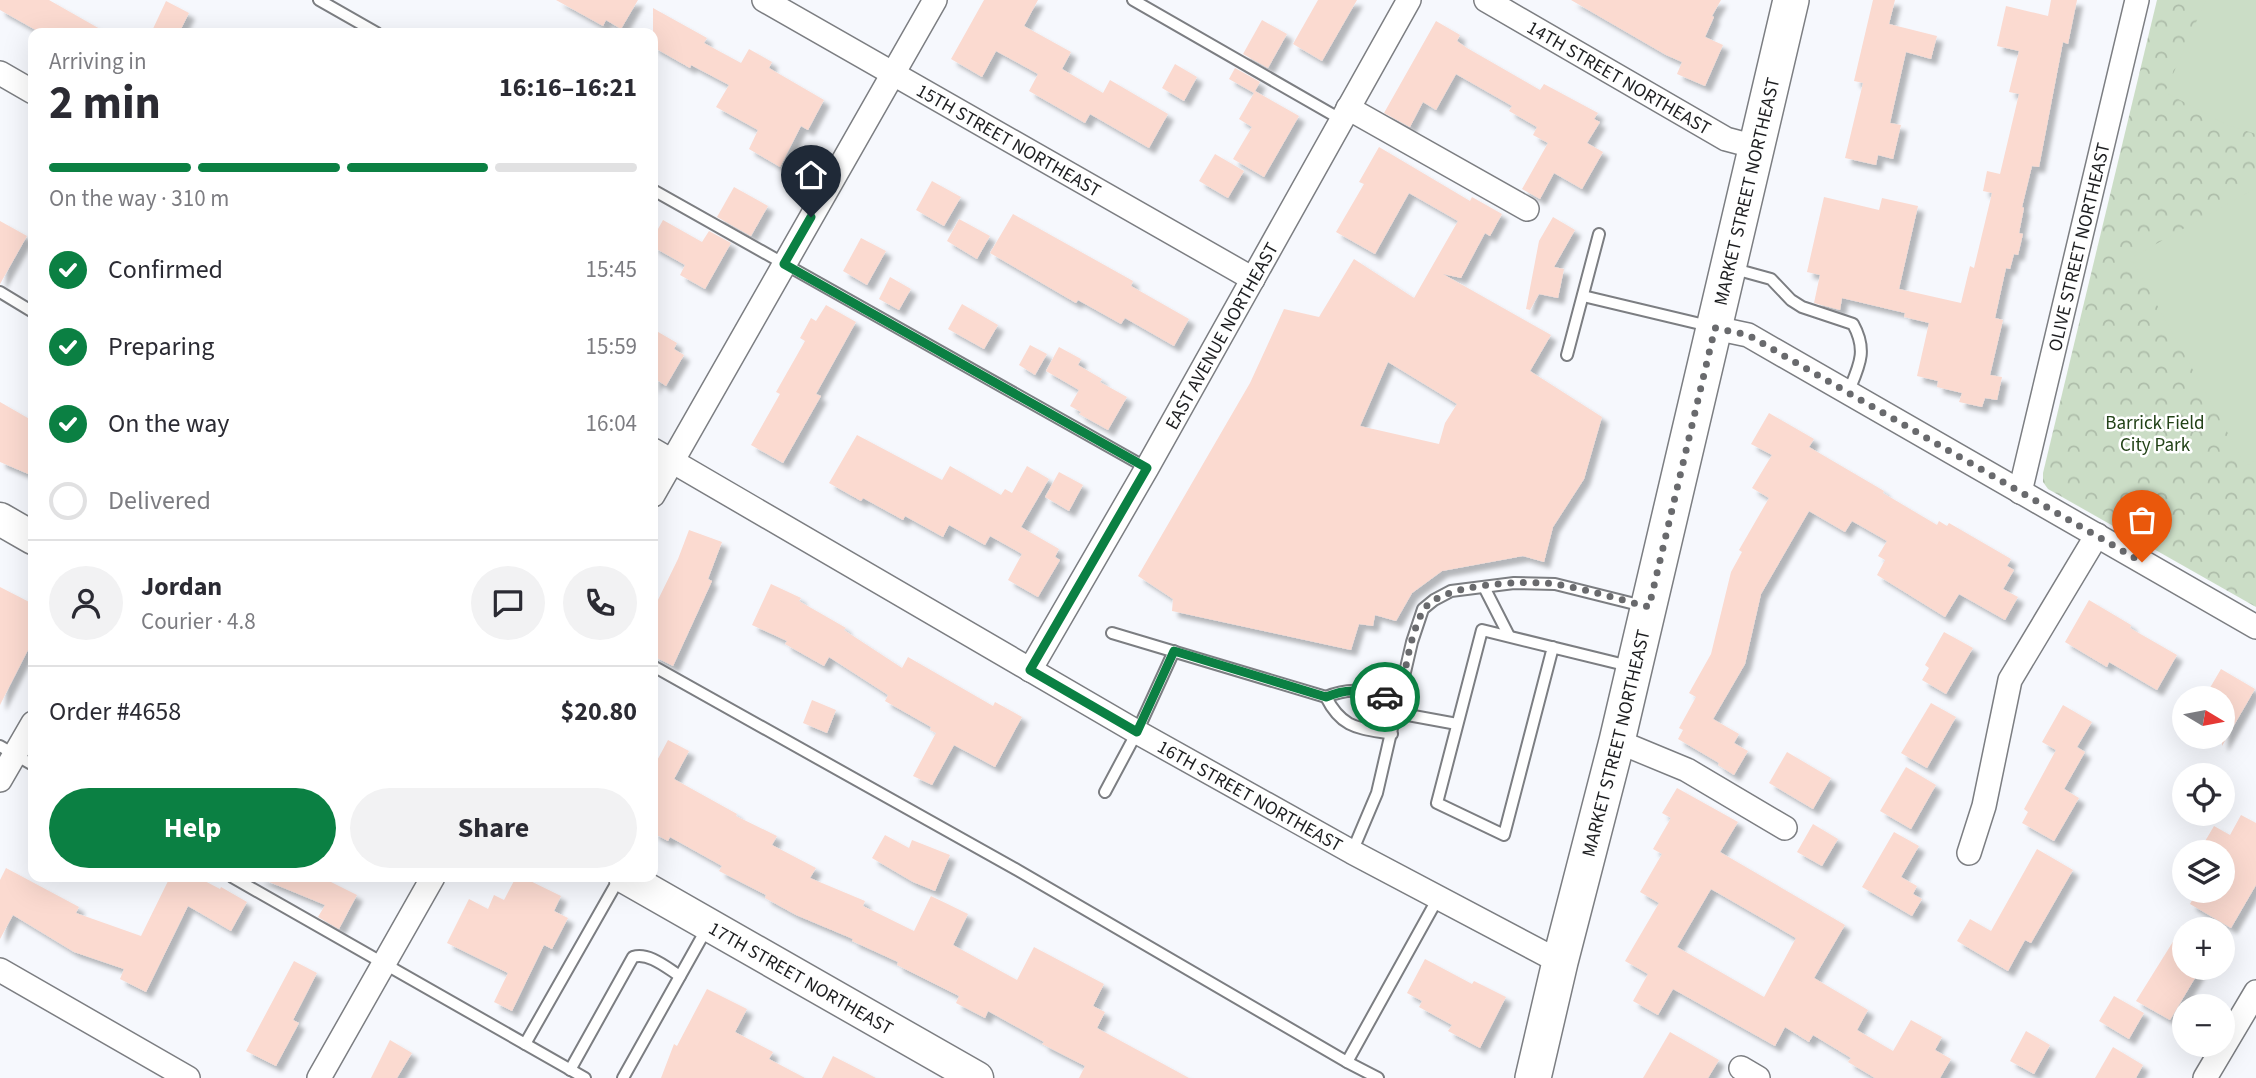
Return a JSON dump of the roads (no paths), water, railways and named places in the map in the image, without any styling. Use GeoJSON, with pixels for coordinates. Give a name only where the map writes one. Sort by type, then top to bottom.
{"type":"FeatureCollection","features":[{"type":"Feature","properties":{"kind":"main road","name":"MARKET STREET NORTHEAST"},"geometry":{"type":"LineString","coordinates":[[1533,1078],[1635,667],[1791,0]]}},
{"type":"Feature","properties":{"kind":"main road"},"geometry":{"type":"LineString","coordinates":[[0,519],[28,535]]}},
{"type":"Feature","properties":{"kind":"main road","name":"17TH STREET NORTHEAST"},"geometry":{"type":"LineString","coordinates":[[632,882],[977,1078]]}},
{"type":"Feature","properties":{"kind":"street","name":"15TH STREET NORTHEAST"},"geometry":{"type":"LineString","coordinates":[[764,0],[1253,279]]}},
{"type":"Feature","properties":{"kind":"street"},"geometry":{"type":"LineString","coordinates":[[658,473],[662,456],[784,264],[935,0]]}},
{"type":"Feature","properties":{"kind":"street","name":"EAST AVENUE NORTHEAST"},"geometry":{"type":"LineString","coordinates":[[1030,670],[1147,468],[1409,0]]}},
{"type":"Feature","properties":{"kind":"street","name":"14TH STREET NORTHEAST"},"geometry":{"type":"LineString","coordinates":[[1486,0],[1726,139],[1756,147]]}},
{"type":"Feature","properties":{"kind":"street","name":"OLIVE STREET NORTHEAST"},"geometry":{"type":"LineString","coordinates":[[2020,492],[2137,0]]}},
{"type":"Feature","properties":{"kind":"street"},"geometry":{"type":"LineString","coordinates":[[0,73],[28,89]]}},
{"type":"Feature","properties":{"kind":"street"},"geometry":{"type":"LineString","coordinates":[[1345,114],[1527,208]]}},
{"type":"Feature","properties":{"kind":"street"},"geometry":{"type":"LineString","coordinates":[[1715,328],[1748,335],[2256,627]]}},
{"type":"Feature","properties":{"kind":"street","name":"16TH STREET NORTHEAST"},"geometry":{"type":"LineString","coordinates":[[662,456],[1137,732],[1352,852],[1560,962]]}},
{"type":"Feature","properties":{"kind":"street"},"geometry":{"type":"LineString","coordinates":[[1969,853],[1984,806],[2010,680],[2097,535]]}},
{"type":"Feature","properties":{"kind":"street"},"geometry":{"type":"LineString","coordinates":[[0,780],[28,732]]}},
{"type":"Feature","properties":{"kind":"street"},"geometry":{"type":"LineString","coordinates":[[1617,741],[1687,770],[1786,828]]}},
{"type":"Feature","properties":{"kind":"street"},"geometry":{"type":"LineString","coordinates":[[319,1078],[430,882]]}},
{"type":"Feature","properties":{"kind":"street"},"geometry":{"type":"LineString","coordinates":[[0,970],[188,1078]]}},
{"type":"Feature","properties":{"kind":"street"},"geometry":{"type":"LineString","coordinates":[[2205,1078],[2256,992]]}},
{"type":"Feature","properties":{"kind":"lane"},"geometry":{"type":"LineString","coordinates":[[319,0],[368,28]]}},
{"type":"Feature","properties":{"kind":"lane"},"geometry":{"type":"LineString","coordinates":[[1133,0],[1345,114]]}},
{"type":"Feature","properties":{"kind":"lane"},"geometry":{"type":"LineString","coordinates":[[658,193],[1147,468]]}},
{"type":"Feature","properties":{"kind":"lane"},"geometry":{"type":"LineString","coordinates":[[1567,355],[1599,234]]}},
{"type":"Feature","properties":{"kind":"lane"},"geometry":{"type":"LineString","coordinates":[[1728,267],[1771,279],[1791,300],[1802,307],[1853,324],[1862,345],[1860,362],[1848,393]]}},
{"type":"Feature","properties":{"kind":"lane"},"geometry":{"type":"LineString","coordinates":[[0,292],[28,309]]}},
{"type":"Feature","properties":{"kind":"lane"},"geometry":{"type":"LineString","coordinates":[[1583,296],[1715,328]]}},
{"type":"Feature","properties":{"kind":"lane"},"geometry":{"type":"LineString","coordinates":[[1352,852],[1377,793],[1412,642],[1423,609],[1451,592],[1514,583],[1555,584],[1649,607]]}},
{"type":"Feature","properties":{"kind":"lane"},"geometry":{"type":"LineString","coordinates":[[1484,587],[1509,636]]}},
{"type":"Feature","properties":{"kind":"lane"},"geometry":{"type":"LineString","coordinates":[[1553,647],[1504,835],[1437,803],[1482,629],[1635,667]]}},
{"type":"Feature","properties":{"kind":"lane"},"geometry":{"type":"LineString","coordinates":[[1112,633],[1326,697],[1353,689],[1399,700]]}},
{"type":"Feature","properties":{"kind":"lane"},"geometry":{"type":"LineString","coordinates":[[1105,792],[1137,732],[1174,651]]}},
{"type":"Feature","properties":{"kind":"lane"},"geometry":{"type":"LineString","coordinates":[[658,669],[1378,1078]]}},
{"type":"Feature","properties":{"kind":"lane"},"geometry":{"type":"LineString","coordinates":[[1326,697],[1333,712],[1342,721],[1356,727],[1392,734]]}},
{"type":"Feature","properties":{"kind":"lane"},"geometry":{"type":"LineString","coordinates":[[1396,713],[1457,724]]}},
{"type":"Feature","properties":{"kind":"lane"},"geometry":{"type":"LineString","coordinates":[[241,882],[585,1078]]}},
{"type":"Feature","properties":{"kind":"lane"},"geometry":{"type":"LineString","coordinates":[[525,1044],[620,882]]}},
{"type":"Feature","properties":{"kind":"lane"},"geometry":{"type":"LineString","coordinates":[[1347,1062],[1438,898]]}},
{"type":"Feature","properties":{"kind":"lane"},"geometry":{"type":"LineString","coordinates":[[623,1078],[709,925]]}},
{"type":"Feature","properties":{"kind":"lane"},"geometry":{"type":"LineString","coordinates":[[570,1069],[633,957],[648,957],[680,976]]}},
{"type":"Feature","properties":{"kind":"park label","name":"Barrick Field City Park"},"geometry":{"type":"Point","coordinates":[2155,433]}}]}
